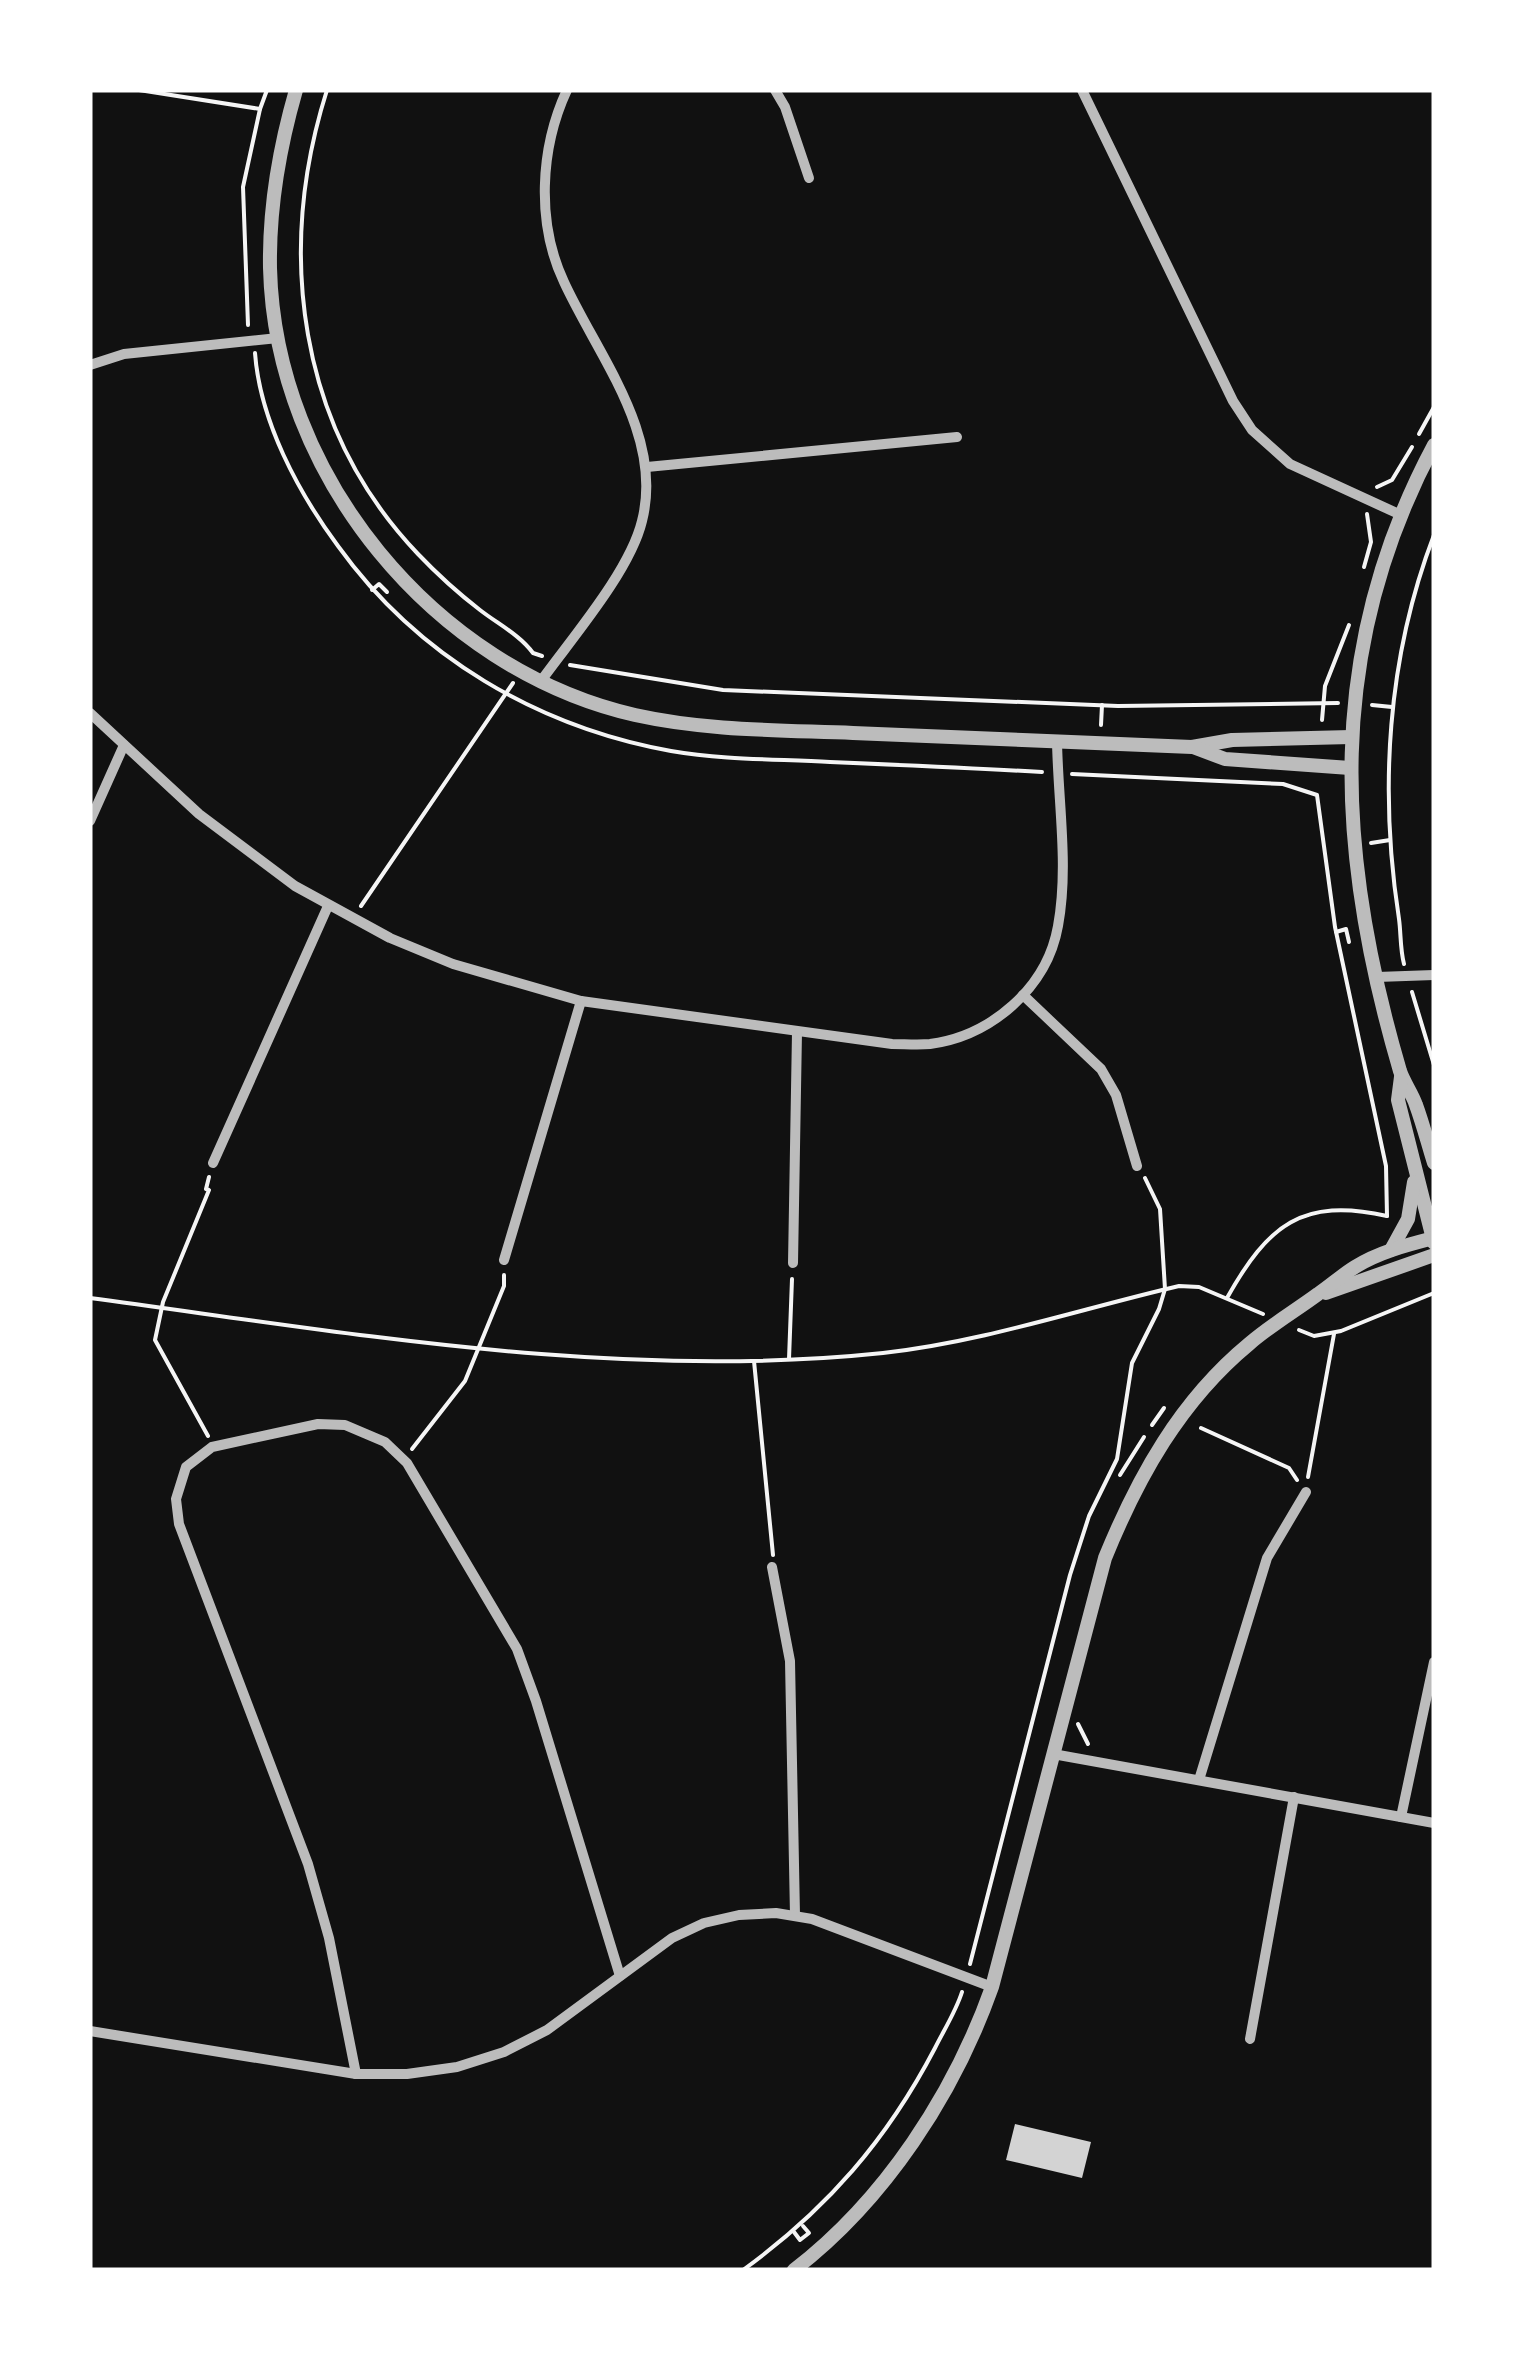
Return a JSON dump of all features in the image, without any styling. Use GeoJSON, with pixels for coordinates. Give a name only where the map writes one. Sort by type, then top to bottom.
{"type":"FeatureCollection","features":[{"type":"Feature","properties":{"kind":"street"},"geometry":{"type":"LineString","coordinates":[[296,90],[283,136],[272,203],[270,271],[278,338],[292,393],[312,445],[338,495],[369,541],[406,583],[447,621],[521,670],[603,706],[699,726],[1192,747],[1232,740],[1351,737]]}},
{"type":"Feature","properties":{"kind":"street"},"geometry":{"type":"LineString","coordinates":[[542,681],[620,568],[637,538],[646,504],[647,468],[631,414],[562,278],[555,256],[545,190],[548,146],[567,90]]}},
{"type":"Feature","properties":{"kind":"street"},"geometry":{"type":"LineString","coordinates":[[774,90],[785,107],[809,178]]}},
{"type":"Feature","properties":{"kind":"street"},"geometry":{"type":"LineString","coordinates":[[1082,90],[1233,401],[1252,430],[1290,464],[1400,515]]}},
{"type":"Feature","properties":{"kind":"street"},"geometry":{"type":"LineString","coordinates":[[90,364],[124,354],[278,338]]}},
{"type":"Feature","properties":{"kind":"street"},"geometry":{"type":"LineString","coordinates":[[647,468],[957,437]]}},
{"type":"Feature","properties":{"kind":"street"},"geometry":{"type":"LineString","coordinates":[[1434,445],[1400,515],[1367,624],[1350,768],[1357,884],[1376,977],[1402,1076],[1416,1104],[1434,1164]]}},
{"type":"Feature","properties":{"kind":"street"},"geometry":{"type":"LineString","coordinates":[[90,713],[230,840],[328,906],[453,964],[581,1001],[892,1044],[930,1044],[965,1036],[997,1019],[1023,996],[1042,970],[1058,924],[1062,890],[1057,742]]}},
{"type":"Feature","properties":{"kind":"street"},"geometry":{"type":"LineString","coordinates":[[90,821],[124,745]]}},
{"type":"Feature","properties":{"kind":"street"},"geometry":{"type":"LineString","coordinates":[[1192,747],[1226,759],[1350,768]]}},
{"type":"Feature","properties":{"kind":"street"},"geometry":{"type":"LineString","coordinates":[[212,1162],[328,906]]}},
{"type":"Feature","properties":{"kind":"street"},"geometry":{"type":"LineString","coordinates":[[1376,977],[1434,976]]}},
{"type":"Feature","properties":{"kind":"street"},"geometry":{"type":"LineString","coordinates":[[1023,996],[1101,1069],[1116,1095],[1137,1166]]}},
{"type":"Feature","properties":{"kind":"street"},"geometry":{"type":"LineString","coordinates":[[504,1260],[581,1001]]}},
{"type":"Feature","properties":{"kind":"street"},"geometry":{"type":"LineString","coordinates":[[793,1263],[797,1032]]}},
{"type":"Feature","properties":{"kind":"street"},"geometry":{"type":"LineString","coordinates":[[794,2270],[859,2210],[928,2119],[964,2056],[992,1987],[1105,1558],[1129,1499],[1161,1443],[1200,1392],[1280,1319],[1356,1266],[1391,1251],[1434,1240],[1398,1100],[1402,1076]]}},
{"type":"Feature","properties":{"kind":"street"},"geometry":{"type":"LineString","coordinates":[[1391,1251],[1408,1219],[1415,1169]]}},
{"type":"Feature","properties":{"kind":"street"},"geometry":{"type":"LineString","coordinates":[[1316,1296],[1434,1255]]}},
{"type":"Feature","properties":{"kind":"street"},"geometry":{"type":"LineString","coordinates":[[356,2074],[330,1938],[308,1864],[179,1524],[178,1488],[186,1467],[212,1447],[318,1424],[345,1425],[385,1442],[407,1463],[518,1649],[620,1976]]}},
{"type":"Feature","properties":{"kind":"street"},"geometry":{"type":"LineString","coordinates":[[1199,1780],[1267,1558],[1306,1492]]}},
{"type":"Feature","properties":{"kind":"street"},"geometry":{"type":"LineString","coordinates":[[772,1567],[790,1661],[795,1915]]}},
{"type":"Feature","properties":{"kind":"street"},"geometry":{"type":"LineString","coordinates":[[1400,1816],[1434,1662]]}},
{"type":"Feature","properties":{"kind":"street"},"geometry":{"type":"LineString","coordinates":[[1054,1754],[1434,1823]]}},
{"type":"Feature","properties":{"kind":"street"},"geometry":{"type":"LineString","coordinates":[[1250,2038],[1294,1798]]}},
{"type":"Feature","properties":{"kind":"street"},"geometry":{"type":"LineString","coordinates":[[90,2031],[356,2074],[440,2070],[504,2052],[546,2030],[672,1938],[704,1923],[739,1915],[795,1915],[992,1987]]}},
{"type":"Feature","properties":{"kind":"path"},"geometry":{"type":"LineString","coordinates":[[140,90],[260,109]]}},
{"type":"Feature","properties":{"kind":"path"},"geometry":{"type":"LineString","coordinates":[[248,325],[243,187],[266,90]]}},
{"type":"Feature","properties":{"kind":"path"},"geometry":{"type":"LineString","coordinates":[[326,90],[303,185],[299,251],[301,298],[321,389],[360,476],[414,550],[444,580],[533,653],[580,669],[723,690],[1118,706],[1323,702]]}},
{"type":"Feature","properties":{"kind":"path"},"geometry":{"type":"LineString","coordinates":[[255,356],[270,417],[302,489],[328,533],[372,590],[441,652],[505,694],[592,732],[675,752],[1039,772],[1045,777]]}},
{"type":"Feature","properties":{"kind":"path"},"geometry":{"type":"LineString","coordinates":[[1402,958],[1390,840],[1389,750],[1408,617],[1434,535]]}},
{"type":"Feature","properties":{"kind":"path"},"geometry":{"type":"LineString","coordinates":[[372,590],[379,584],[387,592]]}},
{"type":"Feature","properties":{"kind":"path"},"geometry":{"type":"LineString","coordinates":[[353,918],[533,653]]}},
{"type":"Feature","properties":{"kind":"path"},"geometry":{"type":"LineString","coordinates":[[1099,775],[1283,784],[1317,795],[1336,932],[1386,1166],[1387,1216]]}},
{"type":"Feature","properties":{"kind":"path"},"geometry":{"type":"LineString","coordinates":[[1372,853],[1371,842],[1390,840]]}},
{"type":"Feature","properties":{"kind":"path"},"geometry":{"type":"LineString","coordinates":[[1336,932],[1346,930],[1349,942]]}},
{"type":"Feature","properties":{"kind":"path"},"geometry":{"type":"LineString","coordinates":[[1416,1004],[1434,1065]]}},
{"type":"Feature","properties":{"kind":"path"},"geometry":{"type":"LineString","coordinates":[[212,1162],[206,1189],[209,1190],[161,1308],[155,1340],[212,1447]]}},
{"type":"Feature","properties":{"kind":"path"},"geometry":{"type":"LineString","coordinates":[[973,1955],[1074,1560],[1117,1460],[1132,1362],[1165,1290],[1160,1210],[1137,1166]]}},
{"type":"Feature","properties":{"kind":"path"},"geometry":{"type":"LineString","coordinates":[[1227,1298],[1248,1261],[1283,1224],[1316,1212],[1350,1208],[1396,1220]]}},
{"type":"Feature","properties":{"kind":"path"},"geometry":{"type":"LineString","coordinates":[[407,1463],[410,1452],[466,1380],[504,1286],[504,1260]]}},
{"type":"Feature","properties":{"kind":"path"},"geometry":{"type":"LineString","coordinates":[[789,1359],[793,1263]]}},
{"type":"Feature","properties":{"kind":"path"},"geometry":{"type":"LineString","coordinates":[[90,1298],[478,1348],[629,1360],[754,1361],[922,1348],[1192,1286],[1280,1319]]}},
{"type":"Feature","properties":{"kind":"path"},"geometry":{"type":"LineString","coordinates":[[1296,1328],[1314,1336],[1335,1332],[1434,1293]]}},
{"type":"Feature","properties":{"kind":"path"},"geometry":{"type":"LineString","coordinates":[[1306,1492],[1335,1332]]}},
{"type":"Feature","properties":{"kind":"path"},"geometry":{"type":"LineString","coordinates":[[754,1361],[774,1542],[772,1567]]}},
{"type":"Feature","properties":{"kind":"path"},"geometry":{"type":"LineString","coordinates":[[1201,1428],[1289,1468],[1306,1492]]}},
{"type":"Feature","properties":{"kind":"path"},"geometry":{"type":"LineString","coordinates":[[1117,1460],[1126,1465],[1120,1476]]}},
{"type":"Feature","properties":{"kind":"path"},"geometry":{"type":"LineString","coordinates":[[1034,1715],[1080,1724],[1082,1737],[1096,1748]]}},
{"type":"Feature","properties":{"kind":"path"},"geometry":{"type":"LineString","coordinates":[[743,2270],[802,2225],[898,2115],[960,1998]]}},
{"type":"Feature","properties":{"kind":"path"},"geometry":{"type":"LineString","coordinates":[[794,2232],[800,2240],[809,2233],[802,2225]]}},
{"type":"Feature","properties":{"kind":"building"},"geometry":{"type":"Polygon","coordinates":[[[1015,2124],[1091,2142],[1082,2178],[1006,2160],[1015,2124]]]}}]}
